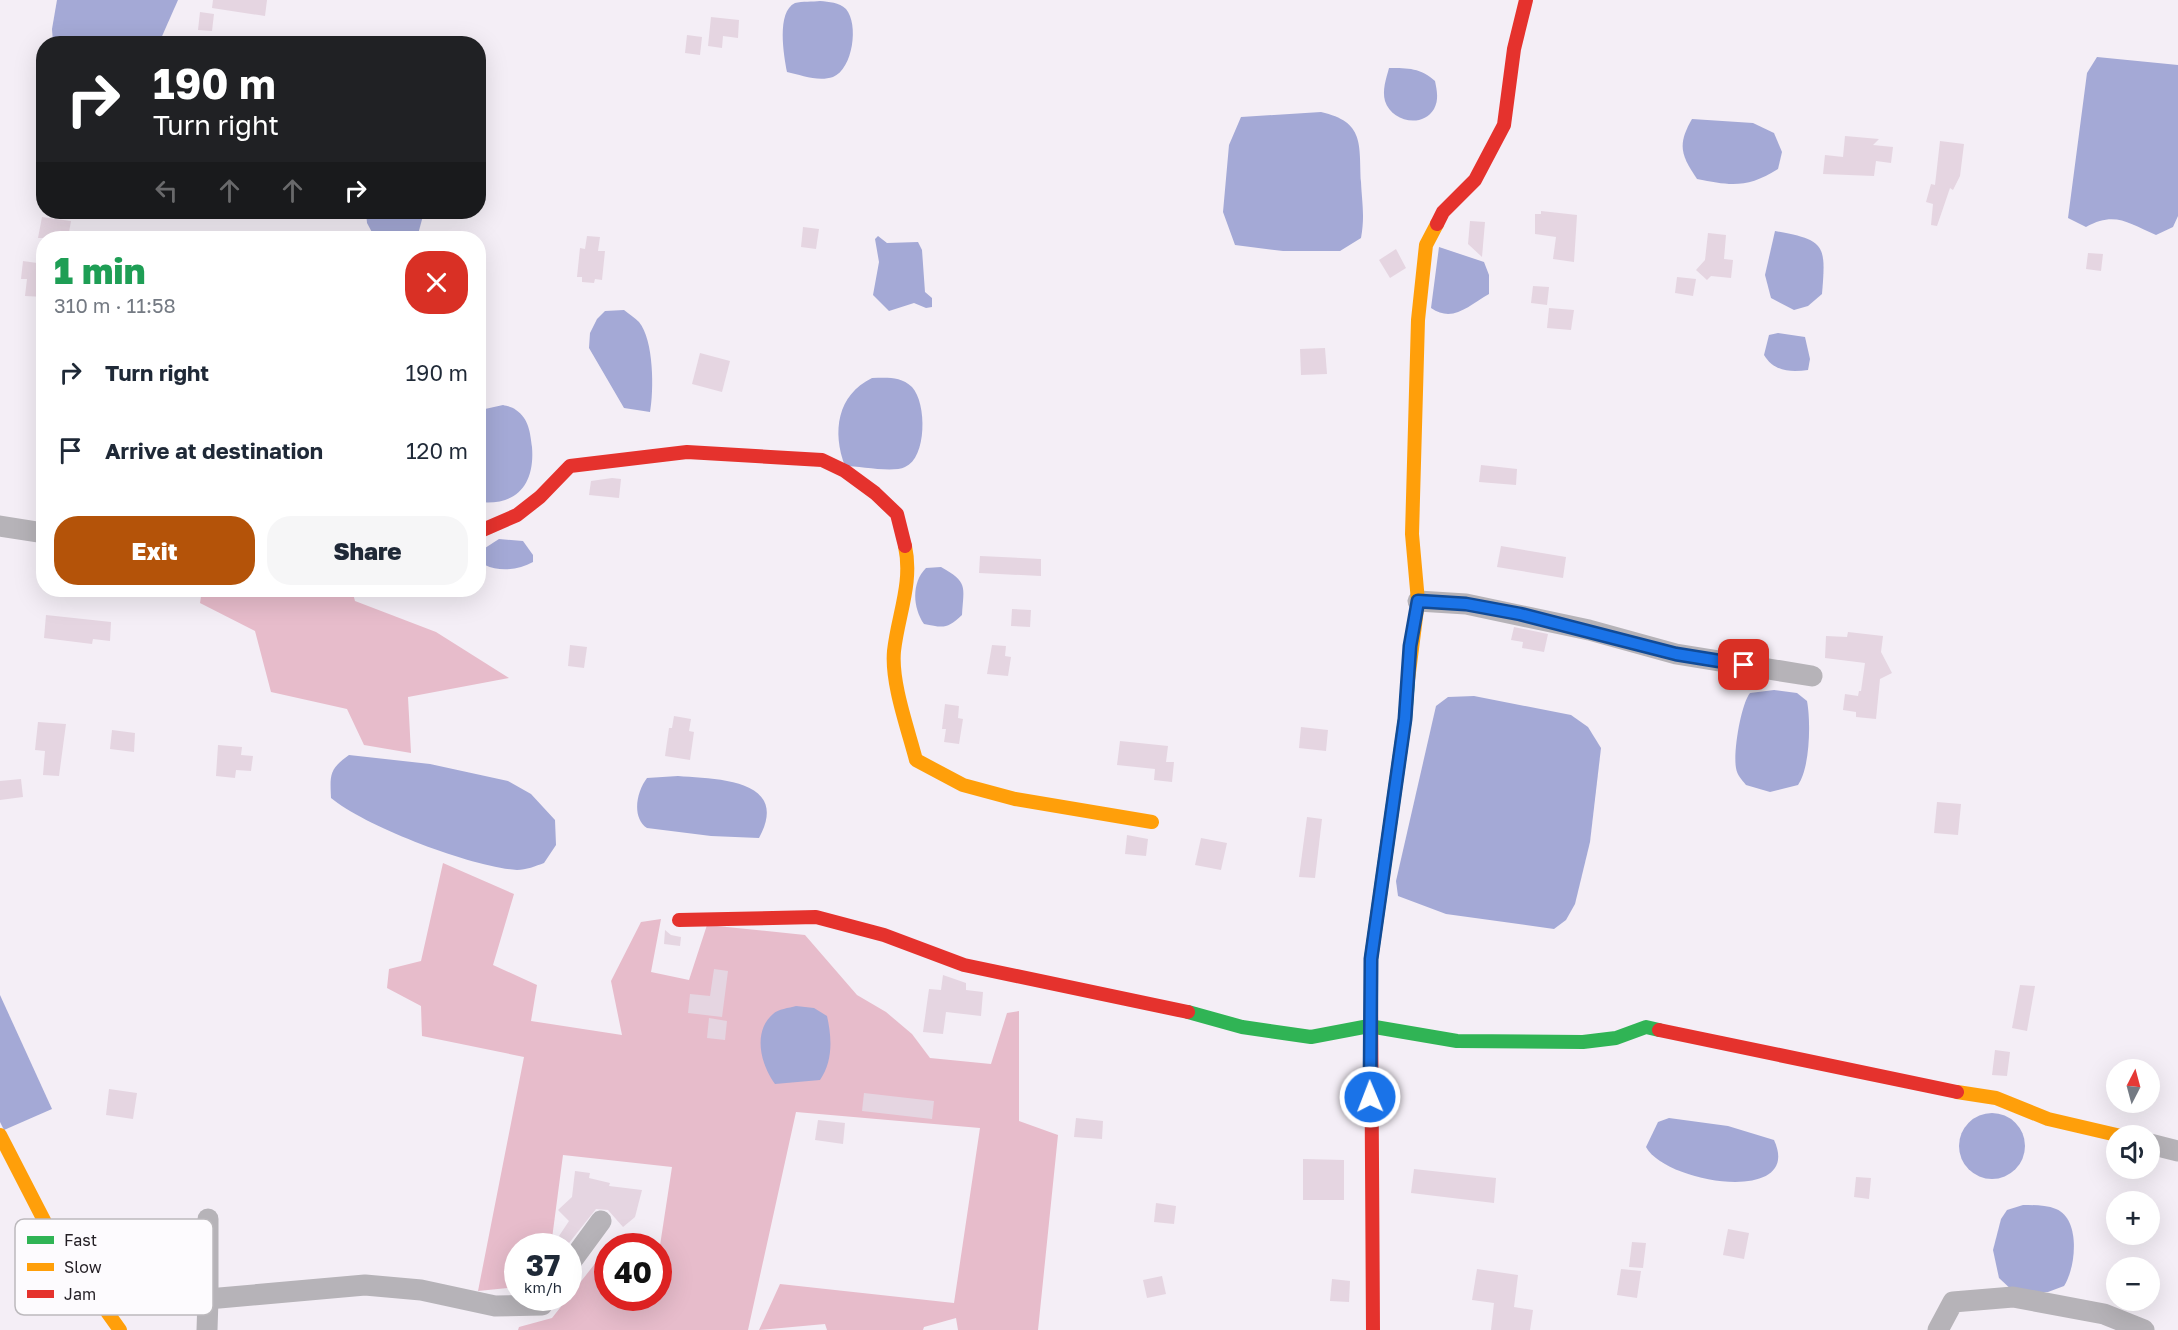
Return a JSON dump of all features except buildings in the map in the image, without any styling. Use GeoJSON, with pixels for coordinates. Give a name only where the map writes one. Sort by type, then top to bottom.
{"type":"FeatureCollection","features":[{"type":"Feature","properties":{"kind":"main road"},"geometry":{"type":"LineString","coordinates":[[1373,1330],[1369,1026],[1371,959],[1405,719],[1410,646],[1418,601],[1412,534],[1418,410],[1418,320],[1426,245],[1443,212],[1475,180],[1504,125],[1514,49],[1526,0]]}},
{"type":"Feature","properties":{"kind":"main road"},"geometry":{"type":"LineString","coordinates":[[486,530],[496,528],[532,506],[570,466],[687,452],[822,460],[853,476],[897,514],[909,576],[894,653],[899,690],[916,760],[963,785],[1015,800],[1152,822]]}},
{"type":"Feature","properties":{"kind":"main road"},"geometry":{"type":"LineString","coordinates":[[679,920],[816,917],[884,935],[964,965],[1172,1008],[1242,1027],[1311,1037],[1369,1026],[1457,1041],[1583,1042],[1616,1038],[1646,1027],[1801,1060],[1882,1074],[1928,1087],[1996,1098],[2048,1119],[2106,1133]]}},
{"type":"Feature","properties":{"kind":"main road"},"geometry":{"type":"LineString","coordinates":[[0,1135],[43,1219]]}},
{"type":"Feature","properties":{"kind":"main road"},"geometry":{"type":"LineString","coordinates":[[109,1315],[120,1330]]}},
{"type":"Feature","properties":{"kind":"street"},"geometry":{"type":"LineString","coordinates":[[0,526],[36,532]]}},
{"type":"Feature","properties":{"kind":"street"},"geometry":{"type":"LineString","coordinates":[[1418,601],[1466,604],[1589,630],[1676,654],[1812,676]]}},
{"type":"Feature","properties":{"kind":"street"},"geometry":{"type":"LineString","coordinates":[[2160,1146],[2178,1151]]}},
{"type":"Feature","properties":{"kind":"street"},"geometry":{"type":"LineString","coordinates":[[582,1247],[602,1221]]}},
{"type":"Feature","properties":{"kind":"street"},"geometry":{"type":"LineString","coordinates":[[213,1299],[365,1285],[422,1290],[495,1306],[504,1306]]}},
{"type":"Feature","properties":{"kind":"street"},"geometry":{"type":"LineString","coordinates":[[1938,1330],[1953,1302],[2013,1297],[2104,1314],[2144,1330]]}},
{"type":"Feature","properties":{"kind":"street"},"geometry":{"type":"LineString","coordinates":[[207,1315],[207,1330]]}},
{"type":"Feature","properties":{"kind":"shaded area"},"geometry":{"type":"Polygon","coordinates":[[[201,597],[354,597],[355,601],[436,632],[509,678],[408,697],[411,753],[364,745],[347,709],[271,692],[255,631],[200,603],[201,597]]]}},
{"type":"Feature","properties":{"kind":"shaded area"},"geometry":{"type":"Polygon","coordinates":[[[443,863],[514,894],[493,965],[537,985],[531,1021],[622,1035],[611,981],[641,922],[661,919],[651,972],[689,980],[707,925],[805,935],[857,995],[886,1012],[912,1034],[930,1058],[991,1064],[1007,1013],[1019,1011],[1019,1121],[1058,1135],[1038,1330],[958,1330],[956,1318],[924,1327],[923,1330],[827,1330],[825,1324],[759,1330],[780,1284],[954,1303],[980,1128],[796,1112],[748,1330],[518,1330],[519,1327],[552,1318],[558,1311],[582,1311],[582,1280],[594,1265],[594,1311],[672,1311],[672,1233],[662,1233],[672,1167],[563,1155],[553,1233],[504,1233],[504,1288],[478,1291],[524,1057],[422,1036],[421,1006],[387,988],[389,969],[421,961],[443,863]]]}},
{"type":"Feature","properties":{"kind":"water"},"geometry":{"type":"Polygon","coordinates":[[[57,0],[178,0],[162,36],[52,36],[57,0]]]}},
{"type":"Feature","properties":{"kind":"water"},"geometry":{"type":"Polygon","coordinates":[[[820,1],[840,5],[850,16],[852,46],[845,65],[833,77],[821,79],[787,72],[783,35],[785,15],[795,3],[820,1]]]}},
{"type":"Feature","properties":{"kind":"water"},"geometry":{"type":"Polygon","coordinates":[[[2097,57],[2178,65],[2178,216],[2173,227],[2156,235],[2121,220],[2105,220],[2086,227],[2068,218],[2087,73],[2097,57]]]}},
{"type":"Feature","properties":{"kind":"water"},"geometry":{"type":"Polygon","coordinates":[[[1389,68],[1425,73],[1435,81],[1437,102],[1429,115],[1415,121],[1407,120],[1400,118],[1388,108],[1384,93],[1389,68]]]}},
{"type":"Feature","properties":{"kind":"water"},"geometry":{"type":"Polygon","coordinates":[[[1321,112],[1346,122],[1357,137],[1363,210],[1361,238],[1340,251],[1283,251],[1235,245],[1223,212],[1229,145],[1241,117],[1321,112]]]}},
{"type":"Feature","properties":{"kind":"water"},"geometry":{"type":"Polygon","coordinates":[[[1692,119],[1753,123],[1774,133],[1782,152],[1778,169],[1757,180],[1739,184],[1697,179],[1687,163],[1683,150],[1684,136],[1692,119]]]}},
{"type":"Feature","properties":{"kind":"water"},"geometry":{"type":"Polygon","coordinates":[[[367,219],[422,219],[419,231],[371,231],[367,219]]]}},
{"type":"Feature","properties":{"kind":"water"},"geometry":{"type":"Polygon","coordinates":[[[1775,231],[1804,238],[1819,248],[1824,265],[1822,294],[1808,306],[1794,310],[1771,298],[1765,275],[1775,231]]]}},
{"type":"Feature","properties":{"kind":"water"},"geometry":{"type":"Polygon","coordinates":[[[878,236],[887,243],[918,242],[922,250],[925,292],[932,298],[932,307],[926,308],[914,303],[889,311],[873,295],[879,262],[875,239],[878,236]]]}},
{"type":"Feature","properties":{"kind":"water"},"geometry":{"type":"Polygon","coordinates":[[[1439,247],[1484,262],[1489,275],[1489,294],[1467,308],[1453,313],[1446,314],[1431,308],[1439,247]]]}},
{"type":"Feature","properties":{"kind":"water"},"geometry":{"type":"Polygon","coordinates":[[[624,310],[639,322],[648,341],[652,379],[650,412],[624,408],[589,348],[590,333],[597,319],[605,311],[624,310]]]}},
{"type":"Feature","properties":{"kind":"water"},"geometry":{"type":"Polygon","coordinates":[[[1778,333],[1805,337],[1810,359],[1808,370],[1783,370],[1768,361],[1764,355],[1769,335],[1778,333]]]}},
{"type":"Feature","properties":{"kind":"water"},"geometry":{"type":"Polygon","coordinates":[[[872,378],[893,378],[903,381],[912,387],[917,395],[922,417],[921,442],[912,462],[900,469],[845,466],[841,453],[840,416],[851,394],[872,378]]]}},
{"type":"Feature","properties":{"kind":"water"},"geometry":{"type":"Polygon","coordinates":[[[503,405],[513,408],[524,417],[532,447],[532,460],[527,482],[513,496],[492,502],[486,502],[486,409],[503,405]]]}},
{"type":"Feature","properties":{"kind":"water"},"geometry":{"type":"Polygon","coordinates":[[[499,539],[523,541],[533,555],[533,562],[522,567],[496,569],[486,565],[486,547],[499,539]]]}},
{"type":"Feature","properties":{"kind":"water"},"geometry":{"type":"Polygon","coordinates":[[[941,567],[960,581],[963,597],[962,615],[953,623],[941,627],[924,624],[920,618],[915,596],[918,581],[926,568],[941,567]]]}},
{"type":"Feature","properties":{"kind":"water"},"geometry":{"type":"Polygon","coordinates":[[[1774,690],[1797,693],[1807,701],[1809,732],[1805,768],[1798,785],[1770,792],[1746,785],[1737,771],[1735,761],[1738,729],[1750,693],[1774,690]]]}},
{"type":"Feature","properties":{"kind":"water"},"geometry":{"type":"Polygon","coordinates":[[[1474,696],[1571,715],[1588,727],[1601,748],[1590,842],[1575,904],[1566,920],[1554,929],[1446,914],[1398,896],[1396,881],[1436,706],[1448,697],[1474,696]]]}},
{"type":"Feature","properties":{"kind":"water"},"geometry":{"type":"Polygon","coordinates":[[[349,755],[430,764],[508,781],[531,794],[555,820],[556,845],[544,863],[517,870],[474,862],[393,833],[368,821],[331,798],[332,773],[338,764],[349,755]]]}},
{"type":"Feature","properties":{"kind":"water"},"geometry":{"type":"Polygon","coordinates":[[[678,776],[729,781],[758,793],[765,804],[766,819],[759,838],[711,836],[647,828],[637,811],[638,797],[643,783],[647,778],[678,776]]]}},
{"type":"Feature","properties":{"kind":"water"},"geometry":{"type":"Polygon","coordinates":[[[0,995],[52,1109],[4,1130],[0,1122],[0,995]]]}},
{"type":"Feature","properties":{"kind":"water"},"geometry":{"type":"Polygon","coordinates":[[[796,1006],[814,1008],[827,1016],[830,1041],[827,1065],[820,1080],[775,1084],[763,1058],[762,1030],[766,1021],[775,1012],[796,1006]]]}},
{"type":"Feature","properties":{"kind":"water"},"geometry":{"type":"Polygon","coordinates":[[[1992,1113],[2005,1116],[2015,1123],[2022,1133],[2025,1146],[2022,1159],[2015,1169],[2005,1176],[1992,1179],[1979,1176],[1969,1169],[1962,1159],[1959,1146],[1962,1133],[1969,1123],[1979,1116],[1992,1113]]]}},
{"type":"Feature","properties":{"kind":"water"},"geometry":{"type":"Polygon","coordinates":[[[1669,1118],[1728,1126],[1774,1140],[1778,1160],[1769,1174],[1752,1181],[1729,1182],[1679,1171],[1658,1160],[1646,1147],[1658,1122],[1669,1118]]]}},
{"type":"Feature","properties":{"kind":"water"},"geometry":{"type":"Polygon","coordinates":[[[2023,1205],[2056,1209],[2064,1214],[2069,1223],[2074,1244],[2071,1268],[2064,1286],[2048,1292],[2014,1292],[1999,1278],[1993,1250],[2001,1219],[2007,1210],[2023,1205]]]}},
{"type":"Feature","properties":{"kind":"traffic: fast"},"geometry":{"type":"LineString","coordinates":[[1371,996],[1371,959],[1405,719],[1408,680]]}},
{"type":"Feature","properties":{"kind":"traffic: fast"},"geometry":{"type":"LineString","coordinates":[[1188,1012],[1242,1027],[1311,1037],[1369,1026],[1457,1041],[1583,1042],[1616,1038],[1646,1027],[1659,1030]]}},
{"type":"Feature","properties":{"kind":"traffic: slow"},"geometry":{"type":"LineString","coordinates":[[1408,680],[1418,601],[1412,534],[1418,320],[1426,245],[1437,224]]}},
{"type":"Feature","properties":{"kind":"traffic: slow"},"geometry":{"type":"LineString","coordinates":[[905,546],[906,586],[896,638],[894,664],[901,706],[916,760],[963,785],[1015,799],[1152,822]]}},
{"type":"Feature","properties":{"kind":"traffic: slow"},"geometry":{"type":"LineString","coordinates":[[1957,1092],[1996,1098],[2048,1119],[2106,1133]]}},
{"type":"Feature","properties":{"kind":"traffic: slow"},"geometry":{"type":"LineString","coordinates":[[0,1135],[43,1219]]}},
{"type":"Feature","properties":{"kind":"traffic: slow"},"geometry":{"type":"LineString","coordinates":[[109,1315],[120,1330]]}},
{"type":"Feature","properties":{"kind":"traffic: jam"},"geometry":{"type":"LineString","coordinates":[[1437,224],[1443,212],[1475,180],[1504,125],[1514,49],[1526,0]]}},
{"type":"Feature","properties":{"kind":"traffic: jam"},"geometry":{"type":"LineString","coordinates":[[486,529],[517,515],[540,497],[570,466],[687,452],[822,460],[845,471],[875,493],[897,514],[905,546]]}},
{"type":"Feature","properties":{"kind":"traffic: jam"},"geometry":{"type":"LineString","coordinates":[[679,920],[816,917],[884,935],[964,965],[1188,1012]]}},
{"type":"Feature","properties":{"kind":"traffic: jam"},"geometry":{"type":"LineString","coordinates":[[1371,996],[1373,1330]]}},
{"type":"Feature","properties":{"kind":"traffic: jam"},"geometry":{"type":"LineString","coordinates":[[1659,1030],[1957,1092]]}},
{"type":"Feature","properties":{"kind":"route"},"geometry":{"type":"LineString","coordinates":[[1370,1097],[1371,959],[1405,719],[1410,646],[1418,601],[1466,604],[1520,614],[1676,654],[1744,665]]}}]}
